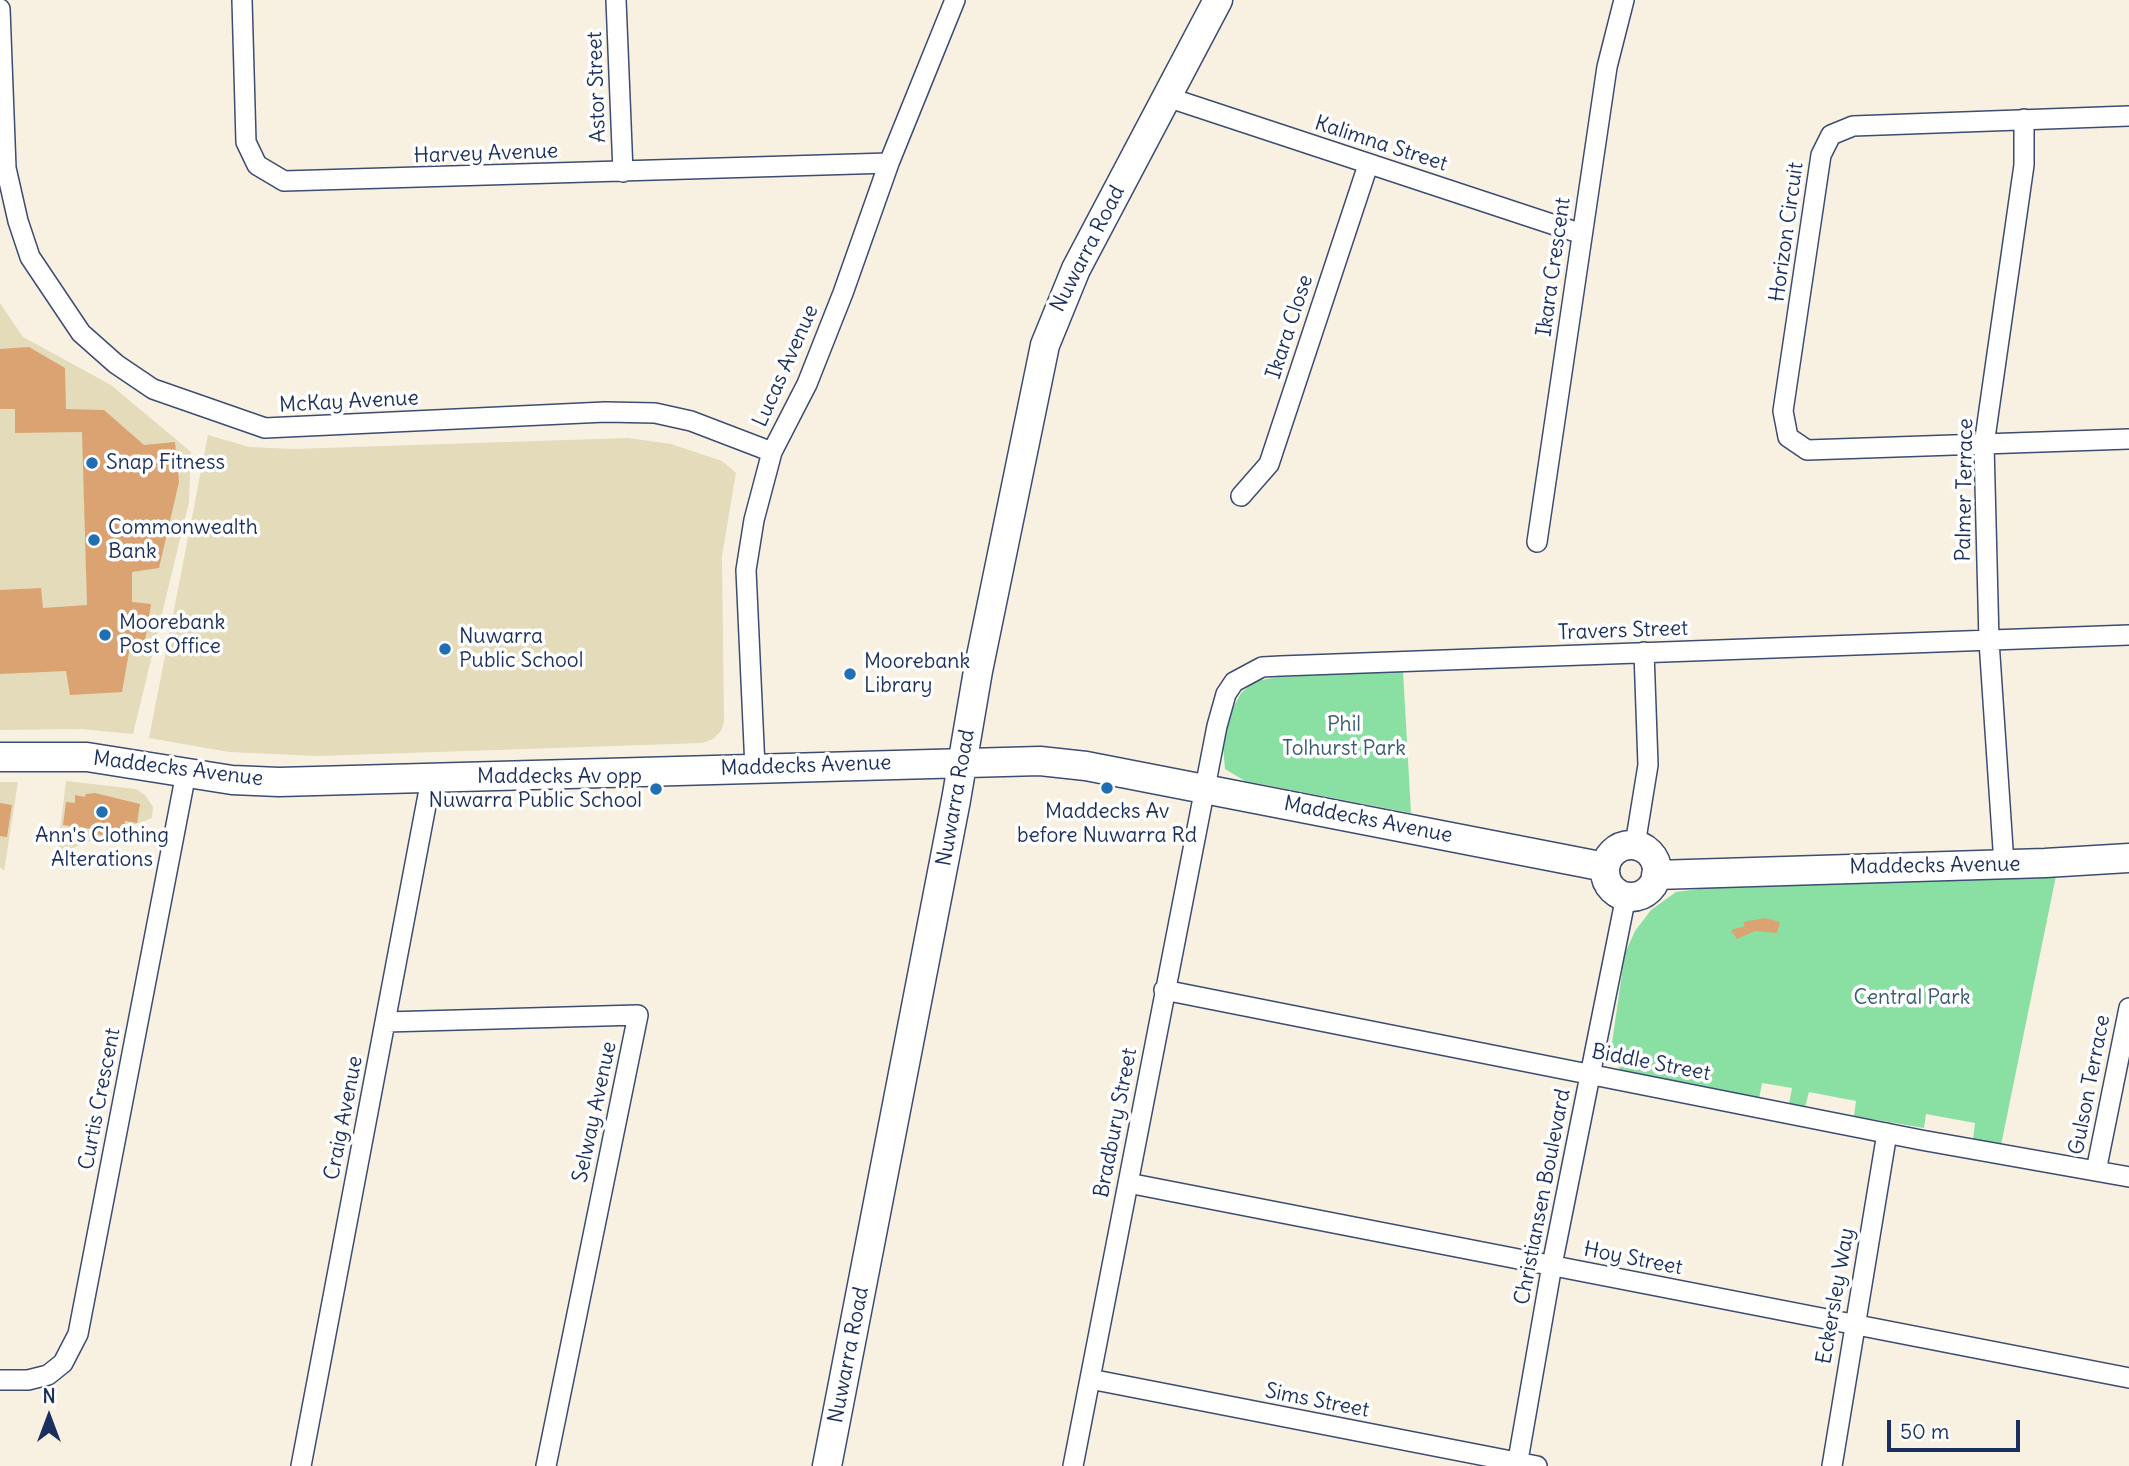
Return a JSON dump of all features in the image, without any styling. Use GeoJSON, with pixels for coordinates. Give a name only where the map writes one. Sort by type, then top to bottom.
{"type":"FeatureCollection","features":[{"type":"Feature","properties":{"kind":"street","name":"Harvey Avenue"},"geometry":{"type":"LineString","coordinates":[[242,0],[246,142],[257,165],[275,179],[296,183],[889,163]]}},
{"type":"Feature","properties":{"kind":"street","name":"Astor Street"},"geometry":{"type":"LineString","coordinates":[[616,0],[623,172]]}},
{"type":"Feature","properties":{"kind":"street","name":"Lucas Avenue"},"geometry":{"type":"LineString","coordinates":[[755,768],[746,570],[754,520],[772,452],[807,384],[889,163],[955,0]]}},
{"type":"Feature","properties":{"kind":"street","name":"Nuwarra Road"},"geometry":{"type":"LineString","coordinates":[[827,1466],[964,761],[978,671],[1049,332],[1076,269],[1218,0]]}},
{"type":"Feature","properties":{"kind":"street","name":"Ikara Crescent"},"geometry":{"type":"LineString","coordinates":[[1536,542],[1607,66],[1624,0]]}},
{"type":"Feature","properties":{"kind":"street","name":"McKay Avenue"},"geometry":{"type":"LineString","coordinates":[[0,9],[6,168],[18,221],[30,257],[81,333],[116,364],[153,389],[265,428],[591,413],[655,413],[691,421],[772,452]]}},
{"type":"Feature","properties":{"kind":"street","name":"Kalimna Street"},"geometry":{"type":"LineString","coordinates":[[1167,97],[1582,234]]}},
{"type":"Feature","properties":{"kind":"street","name":"Horizon Circuit"},"geometry":{"type":"LineString","coordinates":[[1984,444],[1807,450],[1788,437],[1783,411],[1821,155],[1826,141],[1837,130],[1853,127],[2129,116]]}},
{"type":"Feature","properties":{"kind":"street","name":"Palmer Terrace"},"geometry":{"type":"LineString","coordinates":[[2004,864],[1989,641],[1984,444],[2024,165],[2024,119]]}},
{"type":"Feature","properties":{"kind":"street","name":"Ikara Close"},"geometry":{"type":"LineString","coordinates":[[1241,496],[1269,464],[1368,165]]}},
{"type":"Feature","properties":{"kind":"street"},"geometry":{"type":"LineString","coordinates":[[1984,444],[2129,439]]}},
{"type":"Feature","properties":{"kind":"street","name":"Travers Street"},"geometry":{"type":"LineString","coordinates":[[1204,789],[1226,694],[1234,682],[1262,667],[2129,635]]}},
{"type":"Feature","properties":{"kind":"street"},"geometry":{"type":"LineString","coordinates":[[1635,845],[1648,765],[1644,652]]}},
{"type":"Feature","properties":{"kind":"street","name":"Maddecks Avenue"},"geometry":{"type":"LineString","coordinates":[[0,757],[87,757],[186,773],[279,782],[964,761],[1064,762],[1605,867]]}},
{"type":"Feature","properties":{"kind":"street","name":"Curtis Crescent"},"geometry":{"type":"LineString","coordinates":[[0,1380],[29,1380],[48,1375],[62,1363],[78,1334],[186,773]]}},
{"type":"Feature","properties":{"kind":"street","name":"Craig Avenue"},"geometry":{"type":"LineString","coordinates":[[301,1466],[431,779]]}},
{"type":"Feature","properties":{"kind":"street","name":"Bradbury Street"},"geometry":{"type":"LineString","coordinates":[[1073,1466],[1204,789]]}},
{"type":"Feature","properties":{"kind":"street"},"geometry":{"type":"LineString","coordinates":[[1635,845],[1649,852],[1656,875],[1644,893],[1626,896],[1608,884],[1605,867],[1612,852],[1619,847],[1635,845]]}},
{"type":"Feature","properties":{"kind":"street","name":"Maddecks Avenue"},"geometry":{"type":"LineString","coordinates":[[1656,875],[2129,858]]}},
{"type":"Feature","properties":{"kind":"street","name":"Christiansen Boulevard"},"geometry":{"type":"LineString","coordinates":[[1517,1464],[1552,1265],[1626,896]]}},
{"type":"Feature","properties":{"kind":"street","name":"Biddle Street"},"geometry":{"type":"LineString","coordinates":[[1164,990],[1887,1133],[2129,1177]]}},
{"type":"Feature","properties":{"kind":"street","name":"Gulson Terrace"},"geometry":{"type":"LineString","coordinates":[[2096,1171],[2129,1008]]}},
{"type":"Feature","properties":{"kind":"street","name":"Selway Avenue"},"geometry":{"type":"LineString","coordinates":[[386,1022],[638,1015],[546,1466]]}},
{"type":"Feature","properties":{"kind":"street","name":"Eckersley Way"},"geometry":{"type":"LineString","coordinates":[[1832,1466],[1887,1133]]}},
{"type":"Feature","properties":{"kind":"street","name":"Hoy Street"},"geometry":{"type":"LineString","coordinates":[[1128,1183],[2129,1378]]}},
{"type":"Feature","properties":{"kind":"street","name":"Sims Street"},"geometry":{"type":"LineString","coordinates":[[1090,1379],[1537,1466]]}},
{"type":"Feature","properties":{"kind":"shaded area"},"geometry":{"type":"Polygon","coordinates":[[[0,303],[23,337],[111,385],[191,452],[189,502],[133,734],[81,729],[0,730],[0,303]]]}},
{"type":"Feature","properties":{"kind":"shaded area","name":"Nuwarra Public School"},"geometry":{"type":"Polygon","coordinates":[[[208,435],[249,447],[293,449],[628,438],[671,444],[722,461],[736,473],[722,556],[724,722],[721,731],[713,739],[702,743],[319,756],[229,752],[149,738],[208,435]]]}},
{"type":"Feature","properties":{"kind":"shaded area"},"geometry":{"type":"Polygon","coordinates":[[[66,781],[136,789],[145,795],[153,807],[152,818],[57,854],[66,781]]]}},
{"type":"Feature","properties":{"kind":"shaded area"},"geometry":{"type":"Polygon","coordinates":[[[0,782],[18,782],[4,871],[0,867],[0,782]]]}},
{"type":"Feature","properties":{"kind":"green space","name":"Phil Tolhurst Park"},"geometry":{"type":"Polygon","coordinates":[[[1403,671],[1411,813],[1245,781],[1225,769],[1223,746],[1230,713],[1241,693],[1255,681],[1279,677],[1403,671]]]}},
{"type":"Feature","properties":{"kind":"green space","name":"Central Park"},"geometry":{"type":"Polygon","coordinates":[[[2056,876],[2001,1145],[1973,1139],[1975,1123],[1926,1114],[1924,1128],[1854,1116],[1856,1101],[1809,1092],[1805,1107],[1789,1104],[1792,1088],[1762,1083],[1759,1099],[1625,1074],[1615,1064],[1611,1050],[1625,953],[1635,931],[1651,910],[1676,892],[1707,888],[2056,876]]]}},
{"type":"Feature","properties":{"kind":"building"},"geometry":{"type":"Polygon","coordinates":[[[29,347],[65,368],[66,409],[104,410],[144,445],[175,442],[179,482],[159,568],[132,572],[132,602],[151,604],[143,653],[129,652],[122,692],[70,695],[66,671],[0,674],[0,590],[41,588],[43,608],[87,605],[82,432],[15,433],[15,409],[0,409],[0,349],[29,347]]]}},
{"type":"Feature","properties":{"kind":"building","name":"Ann's Clothing Alterations"},"geometry":{"type":"Polygon","coordinates":[[[95,793],[140,804],[137,823],[125,821],[124,830],[101,835],[92,833],[92,829],[63,825],[66,802],[75,803],[75,795],[85,797],[86,794],[95,793]]]}},
{"type":"Feature","properties":{"kind":"building"},"geometry":{"type":"Polygon","coordinates":[[[0,803],[12,805],[7,837],[0,836],[0,803]]]}},
{"type":"Feature","properties":{"kind":"building"},"geometry":{"type":"Polygon","coordinates":[[[1765,918],[1780,922],[1777,933],[1755,931],[1737,939],[1731,930],[1745,926],[1743,922],[1765,918]]]}},
{"type":"Feature","properties":{"kind":"place","name":"Snap Fitness"},"geometry":{"type":"Point","coordinates":[92,463]}},
{"type":"Feature","properties":{"kind":"place","name":"Commonwealth Bank"},"geometry":{"type":"Point","coordinates":[94,540]}},
{"type":"Feature","properties":{"kind":"place","name":"Moorebank Post Office"},"geometry":{"type":"Point","coordinates":[105,635]}},
{"type":"Feature","properties":{"kind":"place","name":"Nuwarra Public School"},"geometry":{"type":"Point","coordinates":[445,649]}},
{"type":"Feature","properties":{"kind":"place","name":"Moorebank Library"},"geometry":{"type":"Point","coordinates":[850,674]}},
{"type":"Feature","properties":{"kind":"place","name":"Maddecks Av before Nuwarra Rd"},"geometry":{"type":"Point","coordinates":[1107,788]}},
{"type":"Feature","properties":{"kind":"place","name":"Maddecks Av opp Nuwarra Public School"},"geometry":{"type":"Point","coordinates":[656,789]}},
{"type":"Feature","properties":{"kind":"place","name":"Ann's Clothing Alterations"},"geometry":{"type":"Point","coordinates":[102,812]}}]}
